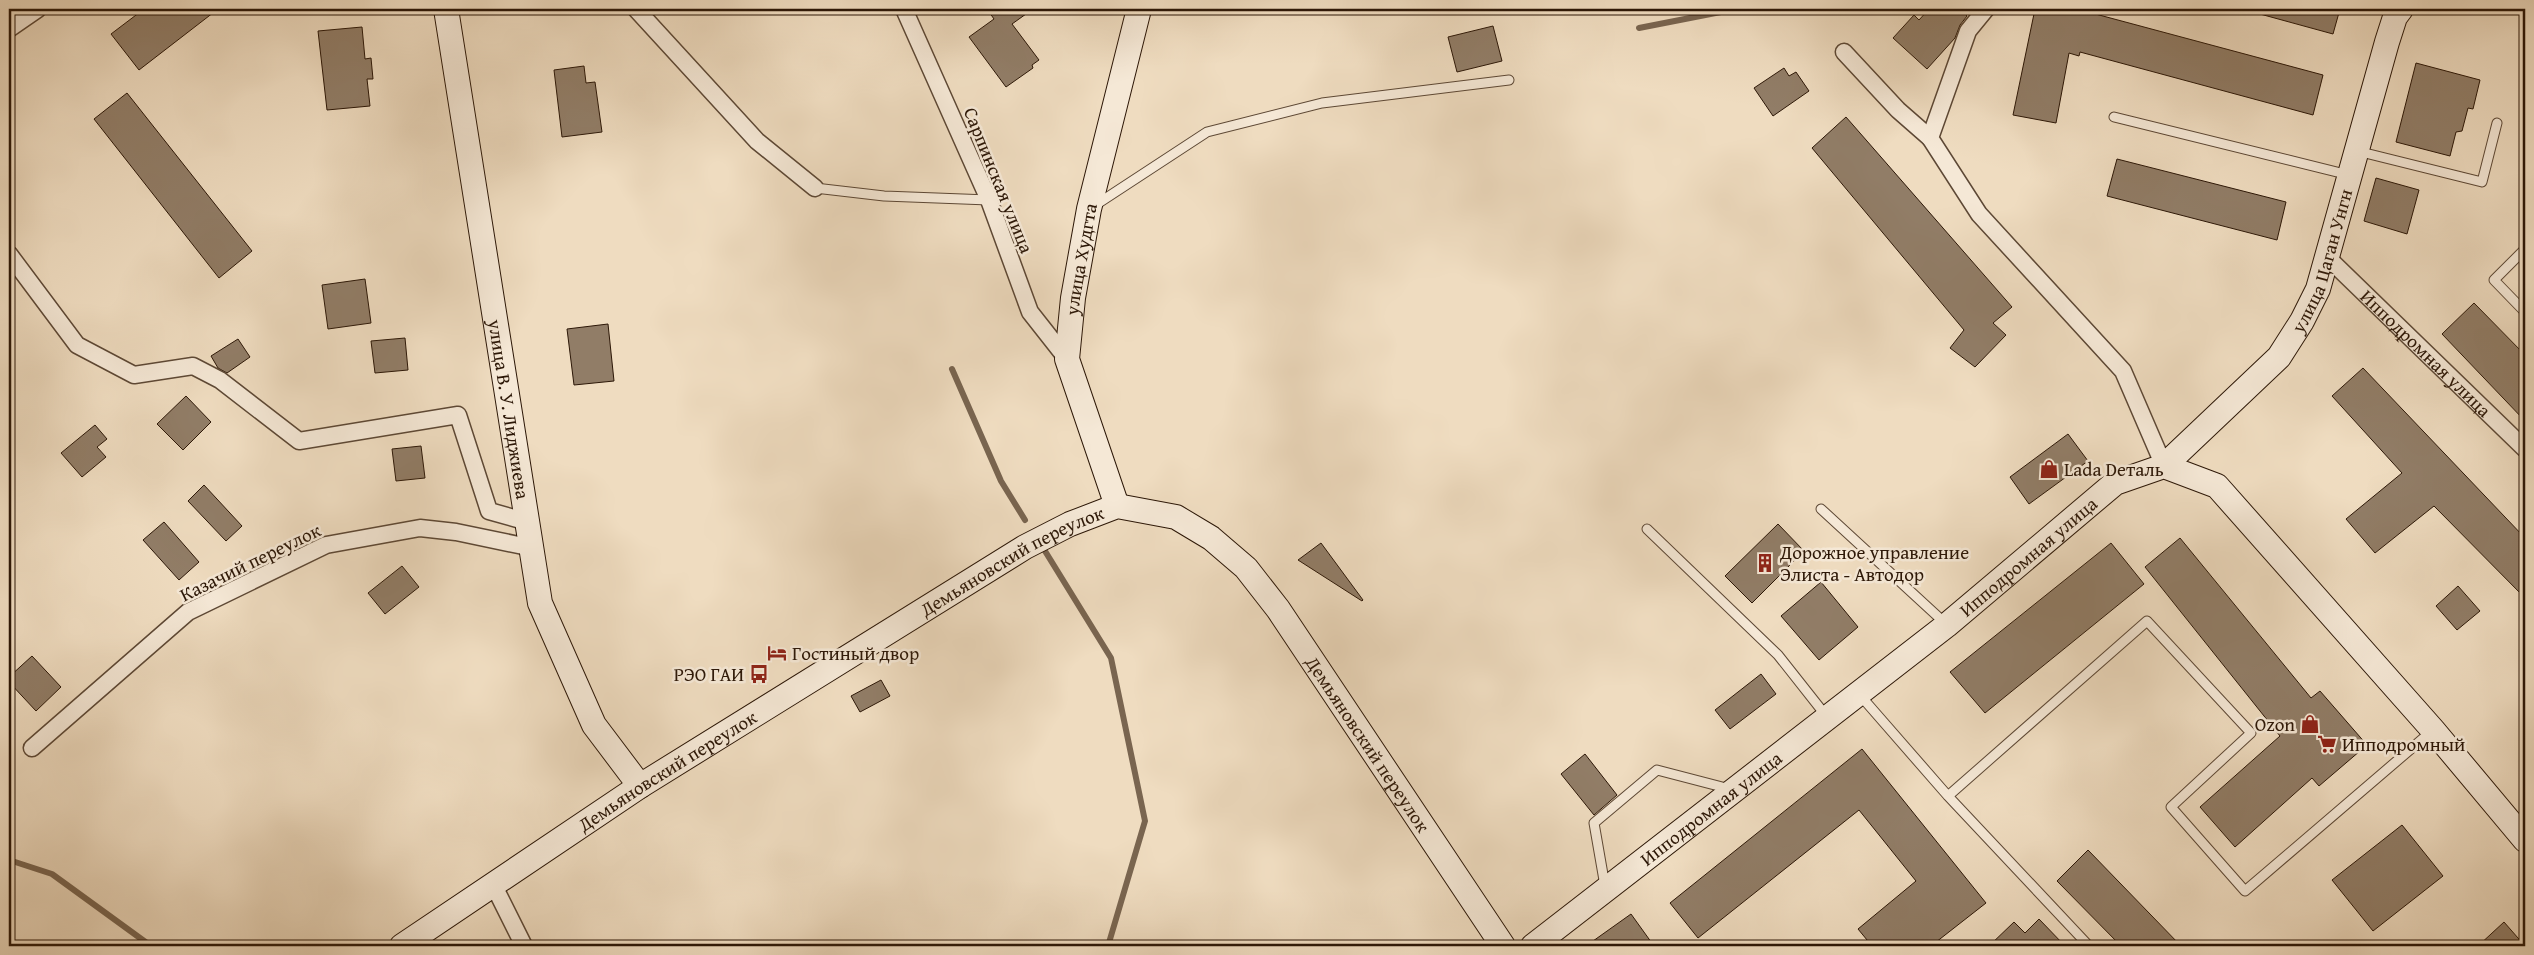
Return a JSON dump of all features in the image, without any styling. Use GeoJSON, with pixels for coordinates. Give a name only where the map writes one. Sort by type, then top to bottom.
{"type":"FeatureCollection","features":[{"type":"Feature","properties":{"kind":"main road","name":"улица В. У. Лиджиева"},"geometry":{"type":"LineString","coordinates":[[446,9],[533,548],[540,603],[594,725],[640,786]]}},
{"type":"Feature","properties":{"kind":"main road","name":"улица Худгта"},"geometry":{"type":"LineString","coordinates":[[1117,506],[1067,359],[1073,298],[1089,209],[1139,9]]}},
{"type":"Feature","properties":{"kind":"main road","name":"улица Цаган Унгн"},"geometry":{"type":"LineString","coordinates":[[2164,466],[2279,357],[2302,321],[2318,289],[2387,42],[2395,17],[2401,9]]}},
{"type":"Feature","properties":{"kind":"main road","name":"Ипподромная улица"},"geometry":{"type":"LineString","coordinates":[[1533,946],[1947,625],[2115,483],[2164,466]]}},
{"type":"Feature","properties":{"kind":"main road"},"geometry":{"type":"LineString","coordinates":[[2164,466],[2217,486],[2433,730],[2525,840]]}},
{"type":"Feature","properties":{"kind":"main road","name":"Демьяновский переулок"},"geometry":{"type":"LineString","coordinates":[[402,946],[640,786],[1024,547],[1070,524],[1117,506],[1176,517],[1211,538],[1246,568],[1278,609],[1503,946]]}},
{"type":"Feature","properties":{"kind":"street"},"geometry":{"type":"LineString","coordinates":[[9,29],[38,9]]}},
{"type":"Feature","properties":{"kind":"street"},"geometry":{"type":"LineString","coordinates":[[636,9],[757,141],[815,188]]}},
{"type":"Feature","properties":{"kind":"street","name":"Сарпинская улица"},"geometry":{"type":"LineString","coordinates":[[904,9],[989,200],[1030,312],[1067,359]]}},
{"type":"Feature","properties":{"kind":"street"},"geometry":{"type":"LineString","coordinates":[[1930,138],[1968,31],[1986,9]]}},
{"type":"Feature","properties":{"kind":"street"},"geometry":{"type":"LineString","coordinates":[[1844,52],[1898,110],[1930,138],[1979,214],[2123,371],[2164,466]]}},
{"type":"Feature","properties":{"kind":"street"},"geometry":{"type":"LineString","coordinates":[[9,254],[77,345],[134,375],[193,366],[220,380],[299,441],[458,415],[489,511],[528,522]]}},
{"type":"Feature","properties":{"kind":"street","name":"Ипподромная улица"},"geometry":{"type":"LineString","coordinates":[[2327,257],[2525,449]]}},
{"type":"Feature","properties":{"kind":"street","name":"Казачий переулок"},"geometry":{"type":"LineString","coordinates":[[32,748],[188,612],[326,545],[420,528],[456,532],[533,548]]}},
{"type":"Feature","properties":{"kind":"street"},"geometry":{"type":"LineString","coordinates":[[494,884],[524,946]]}},
{"type":"Feature","properties":{"kind":"lane"},"geometry":{"type":"LineString","coordinates":[[1089,209],[1206,132],[1322,103],[1509,80]]}},
{"type":"Feature","properties":{"kind":"lane"},"geometry":{"type":"LineString","coordinates":[[2114,118],[2350,175]]}},
{"type":"Feature","properties":{"kind":"lane"},"geometry":{"type":"LineString","coordinates":[[2356,151],[2482,182],[2497,123]]}},
{"type":"Feature","properties":{"kind":"lane"},"geometry":{"type":"LineString","coordinates":[[815,188],[884,196],[989,200]]}},
{"type":"Feature","properties":{"kind":"lane"},"geometry":{"type":"LineString","coordinates":[[2525,249],[2494,280],[2525,312]]}},
{"type":"Feature","properties":{"kind":"lane"},"geometry":{"type":"LineString","coordinates":[[1821,509],[1947,625]]}},
{"type":"Feature","properties":{"kind":"lane"},"geometry":{"type":"LineString","coordinates":[[1647,529],[1778,655],[1828,718]]}},
{"type":"Feature","properties":{"kind":"lane"},"geometry":{"type":"LineString","coordinates":[[1948,796],[2147,621],[2252,733],[2171,808],[2245,891],[2433,730]]}},
{"type":"Feature","properties":{"kind":"lane"},"geometry":{"type":"LineString","coordinates":[[1859,693],[1948,796],[2089,946]]}},
{"type":"Feature","properties":{"kind":"lane"},"geometry":{"type":"LineString","coordinates":[[1606,890],[1594,823],[1657,770],[1735,790]]}},
{"type":"Feature","properties":{"kind":"building"},"geometry":{"type":"Polygon","coordinates":[[[144,9],[218,9],[139,70],[111,34],[144,9]]]}},
{"type":"Feature","properties":{"kind":"building"},"geometry":{"type":"Polygon","coordinates":[[[987,9],[1033,9],[1012,24],[1039,60],[1032,65],[1033,68],[1006,87],[969,37],[994,19],[987,9]]]}},
{"type":"Feature","properties":{"kind":"building"},"geometry":{"type":"Polygon","coordinates":[[[1929,9],[1960,9],[1967,16],[1960,25],[1955,38],[1927,69],[1893,38],[1914,15],[1919,20],[1929,9]]]}},
{"type":"Feature","properties":{"kind":"building"},"geometry":{"type":"Polygon","coordinates":[[[2035,9],[2089,9],[2088,12],[2323,75],[2313,115],[2080,52],[2079,56],[2069,53],[2056,123],[2013,115],[2035,9]]]}},
{"type":"Feature","properties":{"kind":"building"},"geometry":{"type":"Polygon","coordinates":[[[2260,9],[2340,9],[2333,34],[2260,14],[2260,9]]]}},
{"type":"Feature","properties":{"kind":"building"},"geometry":{"type":"Polygon","coordinates":[[[1493,26],[1502,61],[1457,72],[1448,37],[1493,26]]]}},
{"type":"Feature","properties":{"kind":"building"},"geometry":{"type":"Polygon","coordinates":[[[362,27],[365,59],[371,58],[373,79],[367,79],[370,106],[327,110],[318,31],[362,27]]]}},
{"type":"Feature","properties":{"kind":"building"},"geometry":{"type":"Polygon","coordinates":[[[2416,63],[2480,80],[2473,109],[2468,108],[2462,131],[2456,132],[2450,156],[2396,142],[2416,63]]]}},
{"type":"Feature","properties":{"kind":"building"},"geometry":{"type":"Polygon","coordinates":[[[584,66],[586,83],[595,82],[602,132],[562,137],[554,70],[584,66]]]}},
{"type":"Feature","properties":{"kind":"building"},"geometry":{"type":"Polygon","coordinates":[[[1784,68],[1789,76],[1796,72],[1809,91],[1773,116],[1754,88],[1784,68]]]}},
{"type":"Feature","properties":{"kind":"building"},"geometry":{"type":"Polygon","coordinates":[[[127,93],[252,251],[219,278],[94,119],[127,93]]]}},
{"type":"Feature","properties":{"kind":"building"},"geometry":{"type":"Polygon","coordinates":[[[1846,117],[2012,307],[1993,323],[2006,335],[1975,367],[1950,348],[1964,330],[1812,148],[1846,117]]]}},
{"type":"Feature","properties":{"kind":"building"},"geometry":{"type":"Polygon","coordinates":[[[2117,159],[2286,202],[2277,240],[2107,196],[2117,159]]]}},
{"type":"Feature","properties":{"kind":"building"},"geometry":{"type":"Polygon","coordinates":[[[2376,178],[2419,190],[2407,234],[2364,221],[2376,178]]]}},
{"type":"Feature","properties":{"kind":"building"},"geometry":{"type":"Polygon","coordinates":[[[365,279],[371,323],[328,329],[322,285],[365,279]]]}},
{"type":"Feature","properties":{"kind":"building"},"geometry":{"type":"Polygon","coordinates":[[[2474,303],[2525,355],[2525,421],[2442,334],[2474,303]]]}},
{"type":"Feature","properties":{"kind":"building"},"geometry":{"type":"Polygon","coordinates":[[[608,324],[614,381],[574,385],[567,329],[608,324]]]}},
{"type":"Feature","properties":{"kind":"building"},"geometry":{"type":"Polygon","coordinates":[[[405,338],[408,370],[375,373],[371,341],[405,338]]]}},
{"type":"Feature","properties":{"kind":"building"},"geometry":{"type":"Polygon","coordinates":[[[238,339],[250,357],[227,373],[218,368],[211,356],[238,339]]]}},
{"type":"Feature","properties":{"kind":"building"},"geometry":{"type":"Polygon","coordinates":[[[2363,368],[2525,538],[2525,598],[2434,506],[2375,553],[2346,519],[2402,473],[2332,396],[2363,368]]]}},
{"type":"Feature","properties":{"kind":"building"},"geometry":{"type":"Polygon","coordinates":[[[186,396],[211,422],[183,450],[157,424],[186,396]]]}},
{"type":"Feature","properties":{"kind":"building"},"geometry":{"type":"Polygon","coordinates":[[[95,425],[107,439],[97,447],[106,457],[82,477],[61,453],[95,425]]]}},
{"type":"Feature","properties":{"kind":"building","name":"Lada Dеталь"},"geometry":{"type":"Polygon","coordinates":[[[2068,434],[2088,461],[2029,504],[2010,477],[2068,434]]]}},
{"type":"Feature","properties":{"kind":"building"},"geometry":{"type":"Polygon","coordinates":[[[421,446],[425,478],[396,481],[392,449],[421,446]]]}},
{"type":"Feature","properties":{"kind":"building"},"geometry":{"type":"Polygon","coordinates":[[[204,485],[242,526],[226,541],[188,501],[204,485]]]}},
{"type":"Feature","properties":{"kind":"building"},"geometry":{"type":"Polygon","coordinates":[[[164,522],[199,562],[179,580],[143,540],[164,522]]]}},
{"type":"Feature","properties":{"kind":"building","name":"Дорожное управление Элиста - Автодор"},"geometry":{"type":"Polygon","coordinates":[[[1778,524],[1804,551],[1752,603],[1725,576],[1778,524]]]}},
{"type":"Feature","properties":{"kind":"building"},"geometry":{"type":"Polygon","coordinates":[[[2180,538],[2311,698],[2320,691],[2367,745],[2319,786],[2312,778],[2235,847],[2200,807],[2280,736],[2145,567],[2180,538]]]}},
{"type":"Feature","properties":{"kind":"building"},"geometry":{"type":"Polygon","coordinates":[[[1321,543],[1363,600],[1362,601],[1298,560],[1321,543]]]}},
{"type":"Feature","properties":{"kind":"building"},"geometry":{"type":"Polygon","coordinates":[[[2111,543],[2144,584],[1985,713],[1950,672],[2111,543]]]}},
{"type":"Feature","properties":{"kind":"building"},"geometry":{"type":"Polygon","coordinates":[[[402,566],[419,587],[385,614],[368,593],[402,566]]]}},
{"type":"Feature","properties":{"kind":"building"},"geometry":{"type":"Polygon","coordinates":[[[1821,582],[1858,627],[1819,660],[1781,616],[1821,582]]]}},
{"type":"Feature","properties":{"kind":"building"},"geometry":{"type":"Polygon","coordinates":[[[2458,586],[2480,611],[2457,630],[2436,606],[2458,586]]]}},
{"type":"Feature","properties":{"kind":"building"},"geometry":{"type":"Polygon","coordinates":[[[32,656],[61,687],[36,711],[9,682],[9,677],[32,656]]]}},
{"type":"Feature","properties":{"kind":"building"},"geometry":{"type":"Polygon","coordinates":[[[1761,674],[1776,694],[1730,729],[1715,710],[1761,674]]]}},
{"type":"Feature","properties":{"kind":"building"},"geometry":{"type":"Polygon","coordinates":[[[881,680],[890,696],[860,712],[851,696],[881,680]]]}},
{"type":"Feature","properties":{"kind":"building"},"geometry":{"type":"Polygon","coordinates":[[[1862,749],[1986,903],[1931,946],[1872,946],[1858,929],[1916,881],[1859,810],[1698,938],[1670,903],[1862,749]]]}},
{"type":"Feature","properties":{"kind":"building"},"geometry":{"type":"Polygon","coordinates":[[[1585,754],[1617,795],[1594,815],[1561,774],[1585,754]]]}},
{"type":"Feature","properties":{"kind":"building"},"geometry":{"type":"Polygon","coordinates":[[[2402,825],[2443,876],[2373,931],[2332,880],[2402,825]]]}},
{"type":"Feature","properties":{"kind":"building"},"geometry":{"type":"Polygon","coordinates":[[[2088,850],[2181,946],[2121,946],[2057,881],[2088,850]]]}},
{"type":"Feature","properties":{"kind":"building"},"geometry":{"type":"Polygon","coordinates":[[[1631,914],[1654,946],[1586,946],[1631,914]]]}},
{"type":"Feature","properties":{"kind":"building"},"geometry":{"type":"Polygon","coordinates":[[[2039,919],[2065,946],[1989,946],[2014,922],[2025,933],[2039,919]]]}},
{"type":"Feature","properties":{"kind":"building"},"geometry":{"type":"Polygon","coordinates":[[[2504,922],[2525,946],[2478,946],[2504,922]]]}},
{"type":"Feature","properties":{"kind":"waterway"},"geometry":{"type":"LineString","coordinates":[[1639,28],[1736,9]]}},
{"type":"Feature","properties":{"kind":"waterway"},"geometry":{"type":"LineString","coordinates":[[952,369],[1001,481],[1025,520]]}},
{"type":"Feature","properties":{"kind":"waterway"},"geometry":{"type":"LineString","coordinates":[[1045,551],[1111,658],[1145,821],[1108,946]]}},
{"type":"Feature","properties":{"kind":"waterway"},"geometry":{"type":"LineString","coordinates":[[9,860],[52,874],[151,946]]}},
{"type":"Feature","properties":{"kind":"place","name":"Lada Dеталь"},"geometry":{"type":"Point","coordinates":[2049,469]}},
{"type":"Feature","properties":{"kind":"place","name":"Дорожное управление Элиста - Автодор"},"geometry":{"type":"Point","coordinates":[1765,563]}},
{"type":"Feature","properties":{"kind":"place","name":"Гостиный двор"},"geometry":{"type":"Point","coordinates":[777,653]}},
{"type":"Feature","properties":{"kind":"place","name":"РЭО ГАИ"},"geometry":{"type":"Point","coordinates":[759,674]}},
{"type":"Feature","properties":{"kind":"place","name":"Ozon"},"geometry":{"type":"Point","coordinates":[2310,724]}},
{"type":"Feature","properties":{"kind":"place","name":"Ипподромный"},"geometry":{"type":"Point","coordinates":[2327,744]}}]}
